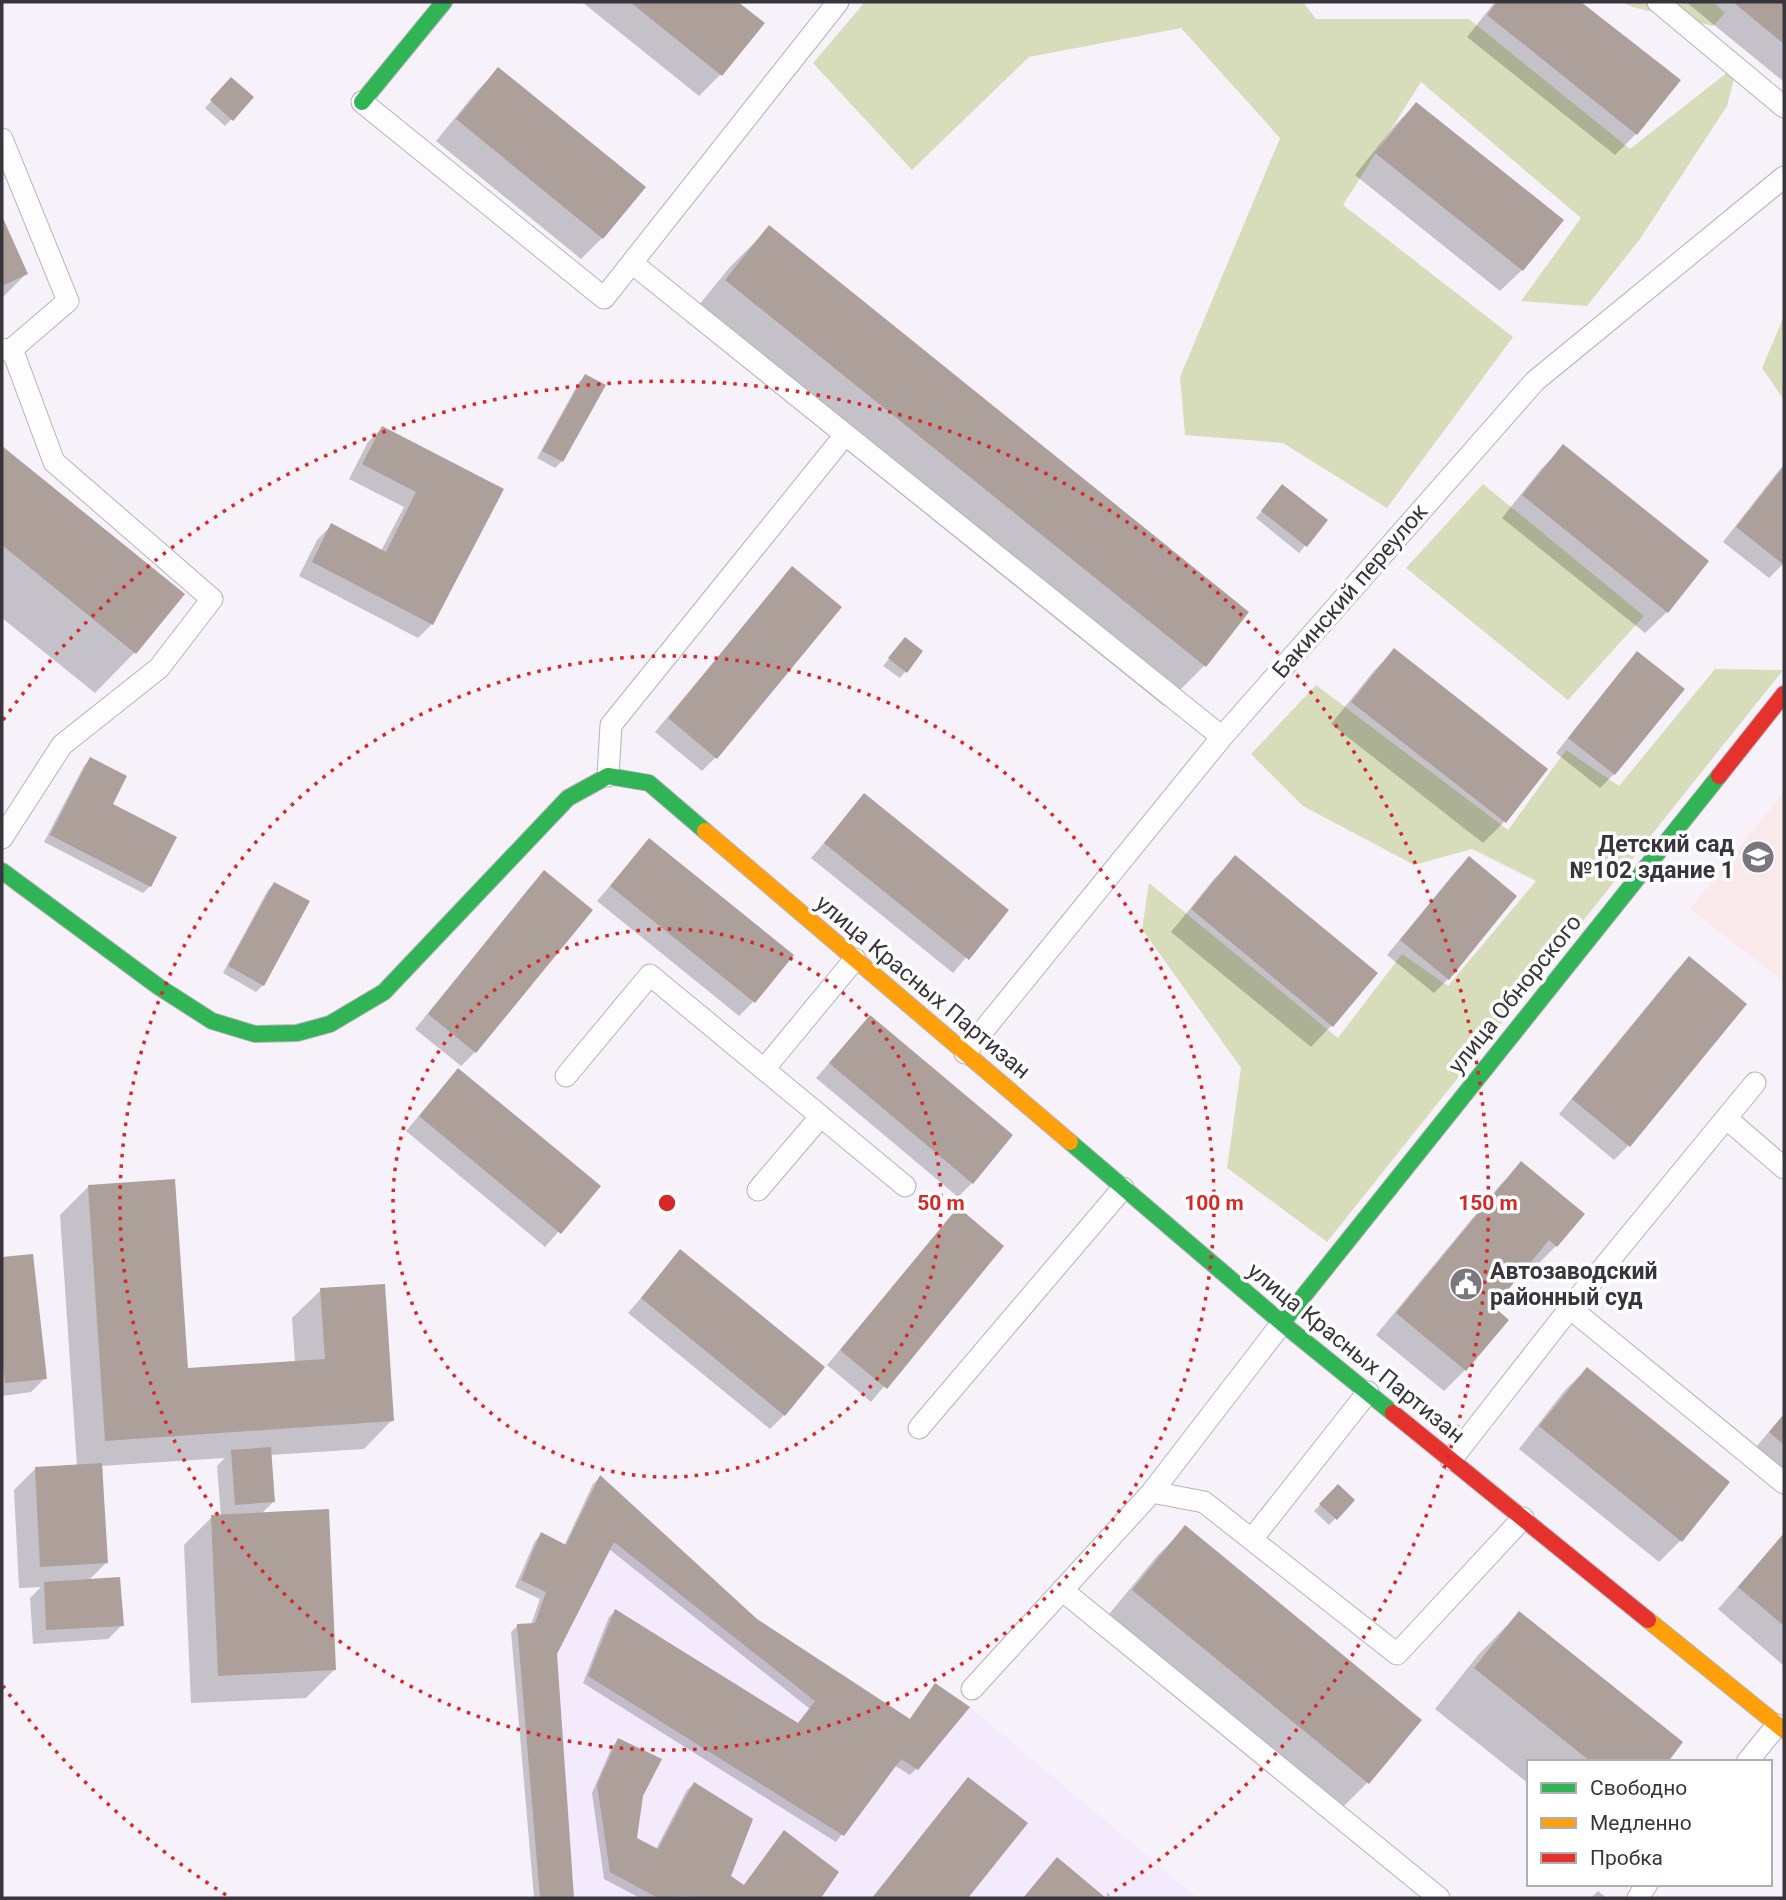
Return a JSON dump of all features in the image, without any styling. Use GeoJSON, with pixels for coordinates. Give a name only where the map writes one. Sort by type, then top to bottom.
{"type":"FeatureCollection","features":[{"type":"Feature","properties":{"kind":"street"},"geometry":{"type":"LineString","coordinates":[[362,102],[443,2]]}},
{"type":"Feature","properties":{"kind":"street","name":"улица Обнорского"},"geometry":{"type":"LineString","coordinates":[[1282,1323],[1784,694]]}},
{"type":"Feature","properties":{"kind":"street"},"geometry":{"type":"LineString","coordinates":[[2,871],[159,986],[212,1021],[255,1034],[297,1033],[330,1024],[384,992],[568,798],[608,776]]}},
{"type":"Feature","properties":{"kind":"street","name":"улица Красных Партизан"},"geometry":{"type":"LineString","coordinates":[[608,776],[649,783],[1282,1323],[1781,1727]]}},
{"type":"Feature","properties":{"kind":"lane"},"geometry":{"type":"LineString","coordinates":[[362,102],[604,298],[838,2]]}},
{"type":"Feature","properties":{"kind":"lane"},"geometry":{"type":"LineString","coordinates":[[1658,2],[1784,107]]}},
{"type":"Feature","properties":{"kind":"lane"},"geometry":{"type":"LineString","coordinates":[[2,139],[68,301],[7,349],[54,462],[212,599],[159,668],[62,745],[2,838]]}},
{"type":"Feature","properties":{"kind":"lane","name":"Бакинский переулок"},"geometry":{"type":"LineString","coordinates":[[965,1053],[1222,737],[1535,382],[1784,177]]}},
{"type":"Feature","properties":{"kind":"lane"},"geometry":{"type":"LineString","coordinates":[[632,263],[1222,737]]}},
{"type":"Feature","properties":{"kind":"lane"},"geometry":{"type":"LineString","coordinates":[[608,776],[611,725],[845,435]]}},
{"type":"Feature","properties":{"kind":"lane"},"geometry":{"type":"LineString","coordinates":[[765,1068],[855,959]]}},
{"type":"Feature","properties":{"kind":"lane"},"geometry":{"type":"LineString","coordinates":[[566,1076],[650,975],[905,1186]]}},
{"type":"Feature","properties":{"kind":"lane"},"geometry":{"type":"LineString","coordinates":[[1451,1460],[1570,1308],[1755,1083]]}},
{"type":"Feature","properties":{"kind":"lane"},"geometry":{"type":"LineString","coordinates":[[758,1190],[821,1116]]}},
{"type":"Feature","properties":{"kind":"lane"},"geometry":{"type":"LineString","coordinates":[[1726,1118],[1784,1168]]}},
{"type":"Feature","properties":{"kind":"lane"},"geometry":{"type":"LineString","coordinates":[[919,1428],[1123,1188]]}},
{"type":"Feature","properties":{"kind":"lane"},"geometry":{"type":"LineString","coordinates":[[1570,1308],[1784,1483]]}},
{"type":"Feature","properties":{"kind":"lane"},"geometry":{"type":"LineString","coordinates":[[972,1689],[1152,1492],[1282,1323]]}},
{"type":"Feature","properties":{"kind":"lane"},"geometry":{"type":"LineString","coordinates":[[1252,1539],[1368,1392]]}},
{"type":"Feature","properties":{"kind":"lane"},"geometry":{"type":"LineString","coordinates":[[1152,1492],[1204,1502],[1397,1654],[1522,1518]]}},
{"type":"Feature","properties":{"kind":"lane"},"geometry":{"type":"LineString","coordinates":[[1062,1590],[1438,1898]]}},
{"type":"Feature","properties":{"kind":"lane"},"geometry":{"type":"LineString","coordinates":[[1749,1760],[1781,1727]]}},
{"type":"Feature","properties":{"kind":"shaded area","name":"Детский сад №102 здание 1"},"geometry":{"type":"Polygon","coordinates":[[[1784,792],[1784,982],[1690,909],[1784,792]]]}},
{"type":"Feature","properties":{"kind":"shaded area"},"geometry":{"type":"Polygon","coordinates":[[[600,1475],[757,1619],[910,1719],[935,1683],[970,1707],[1198,1898],[540,1898],[517,1624],[535,1623],[546,1593],[521,1580],[541,1532],[566,1545],[600,1475]]]}},
{"type":"Feature","properties":{"kind":"green space"},"geometry":{"type":"Polygon","coordinates":[[[865,2],[1303,2],[1316,19],[1469,19],[1630,149],[1738,64],[1727,106],[1640,239],[1587,306],[1521,301],[1581,218],[1421,82],[1343,205],[1513,337],[1387,508],[1283,443],[1185,435],[1180,377],[1280,138],[1181,28],[1029,57],[912,170],[813,63],[865,2]]]}},
{"type":"Feature","properties":{"kind":"green space"},"geometry":{"type":"Polygon","coordinates":[[[1623,2],[1714,2],[1725,13],[1713,26],[1632,7],[1623,2]]]}},
{"type":"Feature","properties":{"kind":"green space"},"geometry":{"type":"Polygon","coordinates":[[[1784,316],[1784,400],[1762,368],[1784,316]]]}},
{"type":"Feature","properties":{"kind":"green space"},"geometry":{"type":"Polygon","coordinates":[[[1483,484],[1644,616],[1568,700],[1406,568],[1483,484]]]}},
{"type":"Feature","properties":{"kind":"green space"},"geometry":{"type":"Polygon","coordinates":[[[1715,669],[1783,670],[1327,1242],[1227,1168],[1241,1068],[1142,929],[1149,883],[1338,1038],[1402,954],[1448,986],[1536,881],[1472,849],[1414,865],[1303,806],[1251,754],[1316,685],[1508,830],[1566,750],[1619,786],[1715,669]]]}},
{"type":"Feature","properties":{"kind":"building"},"geometry":{"type":"Polygon","coordinates":[[[630,2],[738,2],[765,23],[722,76],[630,2]]]}},
{"type":"Feature","properties":{"kind":"building"},"geometry":{"type":"Polygon","coordinates":[[[1497,2],[1581,2],[1681,80],[1637,135],[1487,15],[1497,2]]]}},
{"type":"Feature","properties":{"kind":"building"},"geometry":{"type":"Polygon","coordinates":[[[1733,2],[1784,2],[1784,44],[1733,2]]]}},
{"type":"Feature","properties":{"kind":"building"},"geometry":{"type":"Polygon","coordinates":[[[498,67],[646,187],[603,239],[456,119],[498,67]]]}},
{"type":"Feature","properties":{"kind":"building"},"geometry":{"type":"Polygon","coordinates":[[[231,77],[254,97],[233,121],[210,100],[231,77]]]}},
{"type":"Feature","properties":{"kind":"building"},"geometry":{"type":"Polygon","coordinates":[[[1416,102],[1564,220],[1523,271],[1375,153],[1416,102]]]}},
{"type":"Feature","properties":{"kind":"building"},"geometry":{"type":"Polygon","coordinates":[[[2,216],[28,274],[2,286],[2,216]]]}},
{"type":"Feature","properties":{"kind":"building"},"geometry":{"type":"Polygon","coordinates":[[[769,225],[1249,612],[1206,667],[725,280],[769,225]]]}},
{"type":"Feature","properties":{"kind":"building"},"geometry":{"type":"Polygon","coordinates":[[[585,374],[606,385],[563,462],[542,451],[585,374]]]}},
{"type":"Feature","properties":{"kind":"building"},"geometry":{"type":"Polygon","coordinates":[[[382,426],[504,489],[433,625],[312,562],[331,523],[386,552],[416,492],[362,464],[382,426]]]}},
{"type":"Feature","properties":{"kind":"building"},"geometry":{"type":"Polygon","coordinates":[[[1563,444],[1709,561],[1668,613],[1522,495],[1563,444]]]}},
{"type":"Feature","properties":{"kind":"building"},"geometry":{"type":"Polygon","coordinates":[[[2,446],[185,594],[136,654],[2,545],[2,446]]]}},
{"type":"Feature","properties":{"kind":"building"},"geometry":{"type":"Polygon","coordinates":[[[1784,466],[1784,565],[1736,527],[1784,466]]]}},
{"type":"Feature","properties":{"kind":"building"},"geometry":{"type":"Polygon","coordinates":[[[1282,484],[1328,520],[1307,547],[1261,511],[1282,484]]]}},
{"type":"Feature","properties":{"kind":"building"},"geometry":{"type":"Polygon","coordinates":[[[792,566],[842,607],[717,759],[668,718],[792,566]]]}},
{"type":"Feature","properties":{"kind":"building"},"geometry":{"type":"Polygon","coordinates":[[[905,637],[923,651],[907,673],[888,658],[905,637]]]}},
{"type":"Feature","properties":{"kind":"building"},"geometry":{"type":"Polygon","coordinates":[[[1394,648],[1548,769],[1506,823],[1351,702],[1394,648]]]}},
{"type":"Feature","properties":{"kind":"building"},"geometry":{"type":"Polygon","coordinates":[[[1637,651],[1685,689],[1615,775],[1568,738],[1637,651]]]}},
{"type":"Feature","properties":{"kind":"building"},"geometry":{"type":"Polygon","coordinates":[[[90,757],[127,776],[113,804],[177,837],[151,887],[50,835],[90,757]]]}},
{"type":"Feature","properties":{"kind":"building"},"geometry":{"type":"Polygon","coordinates":[[[864,793],[1009,910],[969,960],[824,843],[864,793]]]}},
{"type":"Feature","properties":{"kind":"building"},"geometry":{"type":"Polygon","coordinates":[[[649,838],[794,955],[755,1003],[610,886],[649,838]]]}},
{"type":"Feature","properties":{"kind":"building"},"geometry":{"type":"Polygon","coordinates":[[[1235,855],[1378,973],[1333,1027],[1191,909],[1235,855]]]}},
{"type":"Feature","properties":{"kind":"building"},"geometry":{"type":"Polygon","coordinates":[[[1469,856],[1517,896],[1449,980],[1400,940],[1469,856]]]}},
{"type":"Feature","properties":{"kind":"building"},"geometry":{"type":"Polygon","coordinates":[[[544,870],[593,910],[476,1053],[428,1014],[544,870]]]}},
{"type":"Feature","properties":{"kind":"building"},"geometry":{"type":"Polygon","coordinates":[[[274,882],[310,901],[264,986],[228,966],[274,882]]]}},
{"type":"Feature","properties":{"kind":"building"},"geometry":{"type":"Polygon","coordinates":[[[1689,956],[1747,1004],[1630,1147],[1572,1099],[1689,956]]]}},
{"type":"Feature","properties":{"kind":"building"},"geometry":{"type":"Polygon","coordinates":[[[870,1015],[1013,1135],[973,1184],[829,1063],[870,1015]]]}},
{"type":"Feature","properties":{"kind":"building"},"geometry":{"type":"Polygon","coordinates":[[[458,1068],[601,1186],[561,1234],[419,1116],[458,1068]]]}},
{"type":"Feature","properties":{"kind":"building","name":"Автозаводский районный суд"},"geometry":{"type":"Polygon","coordinates":[[[1521,1161],[1585,1214],[1557,1247],[1549,1240],[1494,1307],[1509,1320],[1466,1371],[1396,1313],[1521,1161]]]}},
{"type":"Feature","properties":{"kind":"building"},"geometry":{"type":"Polygon","coordinates":[[[175,1179],[188,1368],[325,1359],[320,1288],[385,1284],[394,1421],[105,1441],[88,1185],[175,1179]]]}},
{"type":"Feature","properties":{"kind":"building"},"geometry":{"type":"Polygon","coordinates":[[[958,1207],[1004,1246],[887,1389],[840,1350],[958,1207]]]}},
{"type":"Feature","properties":{"kind":"building"},"geometry":{"type":"Polygon","coordinates":[[[680,1249],[825,1367],[785,1416],[641,1298],[680,1249]]]}},
{"type":"Feature","properties":{"kind":"building"},"geometry":{"type":"Polygon","coordinates":[[[33,1254],[47,1379],[5,1383],[2,1350],[2,1257],[33,1254]]]}},
{"type":"Feature","properties":{"kind":"building"},"geometry":{"type":"Polygon","coordinates":[[[1587,1367],[1730,1482],[1682,1542],[1539,1426],[1587,1367]]]}},
{"type":"Feature","properties":{"kind":"building"},"geometry":{"type":"Polygon","coordinates":[[[1784,1414],[1784,1445],[1769,1432],[1784,1414]]]}},
{"type":"Feature","properties":{"kind":"building"},"geometry":{"type":"Polygon","coordinates":[[[271,1447],[275,1502],[235,1505],[231,1450],[271,1447]]]}},
{"type":"Feature","properties":{"kind":"building"},"geometry":{"type":"Polygon","coordinates":[[[102,1463],[108,1563],[40,1567],[35,1467],[102,1463]]]}},
{"type":"Feature","properties":{"kind":"building"},"geometry":{"type":"Polygon","coordinates":[[[600,1475],[757,1619],[910,1719],[935,1683],[970,1707],[918,1770],[901,1759],[844,1836],[588,1676],[615,1609],[798,1723],[815,1701],[614,1542],[557,1654],[574,1898],[540,1898],[517,1624],[535,1623],[546,1592],[521,1580],[541,1532],[566,1545],[600,1475]]]}},
{"type":"Feature","properties":{"kind":"building"},"geometry":{"type":"Polygon","coordinates":[[[1338,1484],[1355,1500],[1337,1520],[1319,1504],[1338,1484]]]}},
{"type":"Feature","properties":{"kind":"building"},"geometry":{"type":"Polygon","coordinates":[[[329,1509],[336,1670],[218,1676],[211,1515],[329,1509]]]}},
{"type":"Feature","properties":{"kind":"building"},"geometry":{"type":"Polygon","coordinates":[[[1185,1525],[1422,1720],[1369,1784],[1132,1590],[1185,1525]]]}},
{"type":"Feature","properties":{"kind":"building"},"geometry":{"type":"Polygon","coordinates":[[[1784,1533],[1784,1626],[1738,1587],[1784,1533]]]}},
{"type":"Feature","properties":{"kind":"building"},"geometry":{"type":"Polygon","coordinates":[[[120,1577],[124,1626],[46,1630],[44,1582],[120,1577]]]}},
{"type":"Feature","properties":{"kind":"building"},"geometry":{"type":"Polygon","coordinates":[[[1519,1611],[1683,1742],[1670,1760],[1589,1760],[1474,1668],[1519,1611]]]}},
{"type":"Feature","properties":{"kind":"building"},"geometry":{"type":"Polygon","coordinates":[[[618,1738],[662,1759],[643,1796],[637,1838],[658,1849],[694,1782],[753,1819],[731,1876],[744,1885],[784,1830],[839,1872],[821,1898],[658,1898],[610,1872],[597,1785],[618,1738]]]}},
{"type":"Feature","properties":{"kind":"building"},"geometry":{"type":"Polygon","coordinates":[[[968,1777],[1028,1823],[968,1898],[872,1898],[968,1777]]]}},
{"type":"Feature","properties":{"kind":"building"},"geometry":{"type":"Polygon","coordinates":[[[1057,1857],[1106,1898],[1023,1898],[1057,1857]]]}},
{"type":"Feature","properties":{"kind":"traffic: fast"},"geometry":{"type":"LineString","coordinates":[[362,102],[444,2]]}},
{"type":"Feature","properties":{"kind":"traffic: fast"},"geometry":{"type":"LineString","coordinates":[[2,871],[159,987],[212,1021],[255,1034],[297,1033],[330,1024],[384,992],[568,798],[608,776],[649,783],[705,831]]}},
{"type":"Feature","properties":{"kind":"traffic: fast"},"geometry":{"type":"LineString","coordinates":[[1282,1323],[1719,776]]}},
{"type":"Feature","properties":{"kind":"traffic: fast"},"geometry":{"type":"LineString","coordinates":[[1070,1142],[1282,1323],[1393,1413]]}},
{"type":"Feature","properties":{"kind":"traffic: slow"},"geometry":{"type":"LineString","coordinates":[[705,831],[1070,1142]]}},
{"type":"Feature","properties":{"kind":"traffic: slow"},"geometry":{"type":"LineString","coordinates":[[1648,1620],[1784,1730]]}},
{"type":"Feature","properties":{"kind":"traffic: jam"},"geometry":{"type":"LineString","coordinates":[[1719,776],[1784,694]]}},
{"type":"Feature","properties":{"kind":"traffic: jam"},"geometry":{"type":"LineString","coordinates":[[1393,1413],[1648,1620]]}},
{"type":"Feature","properties":{"kind":"place","name":"Детский сад №102 здание 1"},"geometry":{"type":"Point","coordinates":[1758,857]}},
{"type":"Feature","properties":{"kind":"place","name":"Автозаводский районный суд"},"geometry":{"type":"Point","coordinates":[1466,1284]}}]}
